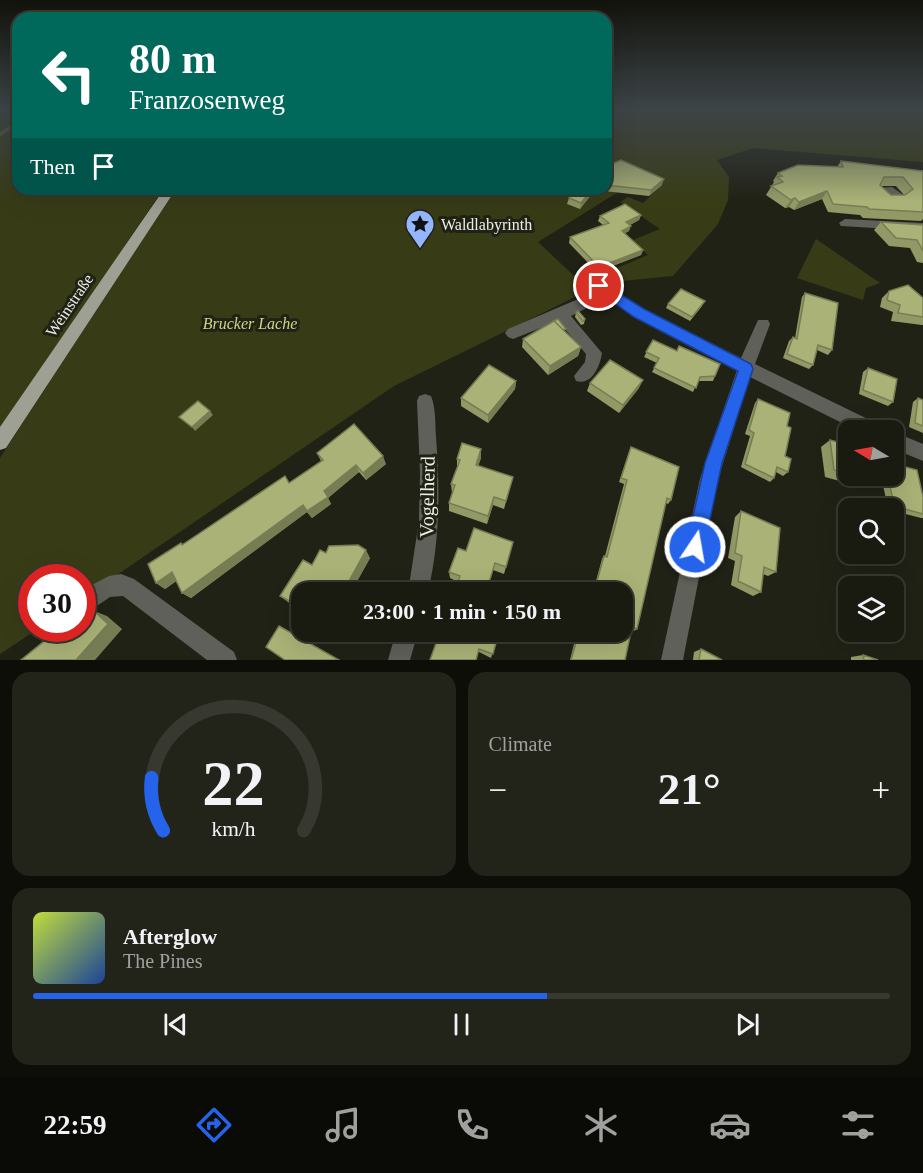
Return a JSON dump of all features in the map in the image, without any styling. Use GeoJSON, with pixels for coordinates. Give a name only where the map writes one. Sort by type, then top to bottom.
{"type":"FeatureCollection","features":[{"type":"Feature","properties":{"kind":"main road","name":"Weinstraße"},"geometry":{"type":"LineString","coordinates":[[0,442],[166,195]]}},
{"type":"Feature","properties":{"kind":"street"},"geometry":{"type":"LineString","coordinates":[[845,223],[900,212],[923,227]]}},
{"type":"Feature","properties":{"kind":"street"},"geometry":{"type":"LineString","coordinates":[[513,333],[561,314],[604,289],[639,313],[746,369],[851,420]]}},
{"type":"Feature","properties":{"kind":"street"},"geometry":{"type":"LineString","coordinates":[[561,314],[594,353],[592,364],[582,376]]}},
{"type":"Feature","properties":{"kind":"street"},"geometry":{"type":"LineString","coordinates":[[672,660],[709,479],[763,324]]}},
{"type":"Feature","properties":{"kind":"street","name":"Vogelherd"},"geometry":{"type":"LineString","coordinates":[[420,582],[430,512],[424,401]]}},
{"type":"Feature","properties":{"kind":"street"},"geometry":{"type":"LineString","coordinates":[[904,444],[923,453]]}},
{"type":"Feature","properties":{"kind":"street"},"geometry":{"type":"LineString","coordinates":[[96,593],[119,584],[127,586],[226,660]]}},
{"type":"Feature","properties":{"kind":"street"},"geometry":{"type":"LineString","coordinates":[[399,660],[404,642]]}},
{"type":"Feature","properties":{"kind":"green space"},"geometry":{"type":"Polygon","coordinates":[[[0,140],[12,140],[12,195],[159,195],[0,430],[0,140]]]}},
{"type":"Feature","properties":{"kind":"green space","name":"Brucker Lache"},"geometry":{"type":"Polygon","coordinates":[[[612,140],[923,140],[923,162],[753,148],[717,160],[729,177],[728,200],[718,224],[673,276],[612,282],[600,275],[648,255],[633,240],[660,229],[620,202],[628,197],[643,203],[663,184],[640,175],[615,194],[538,242],[589,290],[394,386],[96,589],[96,564],[18,564],[18,642],[0,654],[0,458],[172,195],[612,195],[612,140]]]}},
{"type":"Feature","properties":{"kind":"green space"},"geometry":{"type":"Polygon","coordinates":[[[816,239],[880,283],[866,288],[863,300],[797,278],[816,239]]]}},
{"type":"Feature","properties":{"kind":"building"},"geometry":{"type":"Polygon","coordinates":[[[621,160],[664,179],[651,190],[612,186],[612,164],[621,160]]]}},
{"type":"Feature","properties":{"kind":"building"},"geometry":{"type":"Polygon","coordinates":[[[841,161],[923,171],[923,212],[833,204],[827,191],[799,202],[795,198],[791,200],[771,186],[783,182],[777,177],[782,176],[778,173],[798,165],[843,167],[841,161]],[[884,177],[880,185],[891,195],[905,195],[913,189],[903,177],[884,177]]]}},
{"type":"Feature","properties":{"kind":"building"},"geometry":{"type":"Polygon","coordinates":[[[571,195],[587,195],[581,203],[569,198],[571,195]]]}},
{"type":"Feature","properties":{"kind":"building"},"geometry":{"type":"Polygon","coordinates":[[[625,204],[641,215],[626,222],[631,226],[622,231],[643,250],[599,267],[570,237],[609,223],[600,216],[625,204]]]}},
{"type":"Feature","properties":{"kind":"building"},"geometry":{"type":"Polygon","coordinates":[[[881,222],[923,225],[923,251],[917,240],[896,238],[881,222]]]}},
{"type":"Feature","properties":{"kind":"building"},"geometry":{"type":"Polygon","coordinates":[[[908,285],[923,298],[923,317],[898,313],[900,305],[887,300],[889,291],[908,285]]]}},
{"type":"Feature","properties":{"kind":"building"},"geometry":{"type":"Polygon","coordinates":[[[681,289],[705,301],[692,317],[668,304],[681,289]]]}},
{"type":"Feature","properties":{"kind":"building"},"geometry":{"type":"Polygon","coordinates":[[[805,293],[838,303],[832,350],[818,345],[813,365],[787,354],[793,337],[797,339],[805,293]]]}},
{"type":"Feature","properties":{"kind":"building"},"geometry":{"type":"Polygon","coordinates":[[[578,311],[585,319],[583,321],[576,312],[578,311]]]}},
{"type":"Feature","properties":{"kind":"building"},"geometry":{"type":"Polygon","coordinates":[[[558,319],[566,329],[563,330],[553,321],[558,319]]]}},
{"type":"Feature","properties":{"kind":"building"},"geometry":{"type":"Polygon","coordinates":[[[554,321],[581,347],[550,366],[523,339],[554,321]]]}},
{"type":"Feature","properties":{"kind":"building"},"geometry":{"type":"Polygon","coordinates":[[[653,340],[677,351],[679,346],[720,364],[715,376],[700,377],[696,388],[654,368],[659,358],[646,352],[653,340]]]}},
{"type":"Feature","properties":{"kind":"building"},"geometry":{"type":"Polygon","coordinates":[[[610,360],[643,380],[623,405],[590,383],[610,360]]]}},
{"type":"Feature","properties":{"kind":"building"},"geometry":{"type":"Polygon","coordinates":[[[489,365],[516,381],[488,415],[461,398],[489,365]]]}},
{"type":"Feature","properties":{"kind":"building"},"geometry":{"type":"Polygon","coordinates":[[[868,368],[897,379],[893,402],[863,390],[868,368]]]}},
{"type":"Feature","properties":{"kind":"building"},"geometry":{"type":"Polygon","coordinates":[[[918,398],[923,400],[923,426],[915,423],[918,398]]]}},
{"type":"Feature","properties":{"kind":"building"},"geometry":{"type":"Polygon","coordinates":[[[758,399],[790,413],[787,426],[791,428],[785,456],[791,459],[788,472],[777,467],[774,478],[745,464],[754,433],[749,430],[758,399]]]}},
{"type":"Feature","properties":{"kind":"building"},"geometry":{"type":"Polygon","coordinates":[[[198,401],[210,411],[192,427],[179,417],[198,401]]]}},
{"type":"Feature","properties":{"kind":"building"},"geometry":{"type":"Polygon","coordinates":[[[354,424],[383,456],[363,473],[356,465],[324,491],[328,497],[307,511],[303,505],[182,593],[172,572],[156,583],[148,564],[181,543],[182,545],[285,476],[289,483],[323,460],[317,453],[354,424]]]}},
{"type":"Feature","properties":{"kind":"building"},"geometry":{"type":"Polygon","coordinates":[[[830,440],[838,442],[838,471],[834,470],[830,440]]]}},
{"type":"Feature","properties":{"kind":"building"},"geometry":{"type":"Polygon","coordinates":[[[462,443],[481,449],[476,465],[513,477],[506,501],[494,497],[488,516],[449,503],[455,485],[451,484],[460,460],[457,459],[462,443]]]}},
{"type":"Feature","properties":{"kind":"building"},"geometry":{"type":"Polygon","coordinates":[[[631,447],[679,467],[671,500],[667,498],[637,629],[633,627],[633,582],[597,582],[604,556],[607,557],[627,480],[621,478],[631,447]]]}},
{"type":"Feature","properties":{"kind":"building"},"geometry":{"type":"Polygon","coordinates":[[[904,467],[917,470],[923,497],[923,514],[904,509],[904,498],[892,498],[890,486],[904,486],[904,467]]]}},
{"type":"Feature","properties":{"kind":"building"},"geometry":{"type":"Polygon","coordinates":[[[741,511],[780,528],[776,572],[764,567],[761,592],[738,581],[742,556],[735,553],[741,511]]]}},
{"type":"Feature","properties":{"kind":"building"},"geometry":{"type":"Polygon","coordinates":[[[474,528],[513,542],[506,567],[495,563],[489,582],[458,582],[460,576],[449,572],[458,548],[466,551],[474,528]]]}},
{"type":"Feature","properties":{"kind":"building"},"geometry":{"type":"Polygon","coordinates":[[[358,545],[366,550],[348,582],[291,582],[291,602],[280,596],[303,560],[312,565],[320,550],[326,553],[329,546],[358,545]]]}},
{"type":"Feature","properties":{"kind":"building"},"geometry":{"type":"Polygon","coordinates":[[[96,613],[108,624],[96,638],[96,613]]]}},
{"type":"Feature","properties":{"kind":"building"},"geometry":{"type":"Polygon","coordinates":[[[279,626],[291,633],[291,642],[307,642],[339,660],[285,660],[266,647],[279,626]]]}},
{"type":"Feature","properties":{"kind":"building"},"geometry":{"type":"Polygon","coordinates":[[[43,642],[92,642],[76,660],[21,660],[43,642]]]}},
{"type":"Feature","properties":{"kind":"building"},"geometry":{"type":"Polygon","coordinates":[[[436,642],[496,642],[493,654],[479,649],[476,660],[430,660],[436,642]]]}},
{"type":"Feature","properties":{"kind":"building"},"geometry":{"type":"Polygon","coordinates":[[[576,642],[629,642],[625,660],[571,660],[576,642]]]}},
{"type":"Feature","properties":{"kind":"building"},"geometry":{"type":"Polygon","coordinates":[[[701,649],[722,660],[699,660],[701,649]]]}},
{"type":"Feature","properties":{"kind":"building"},"geometry":{"type":"Polygon","coordinates":[[[863,655],[878,660],[864,660],[863,655]]]}},
{"type":"Feature","properties":{"kind":"place","name":"Waldlabyrinth"},"geometry":{"type":"Point","coordinates":[420,250]}},
{"type":"Feature","properties":{"kind":"route"},"geometry":{"type":"LineString","coordinates":[[599,286],[639,313],[746,369],[709,479],[695,547]]}}]}
